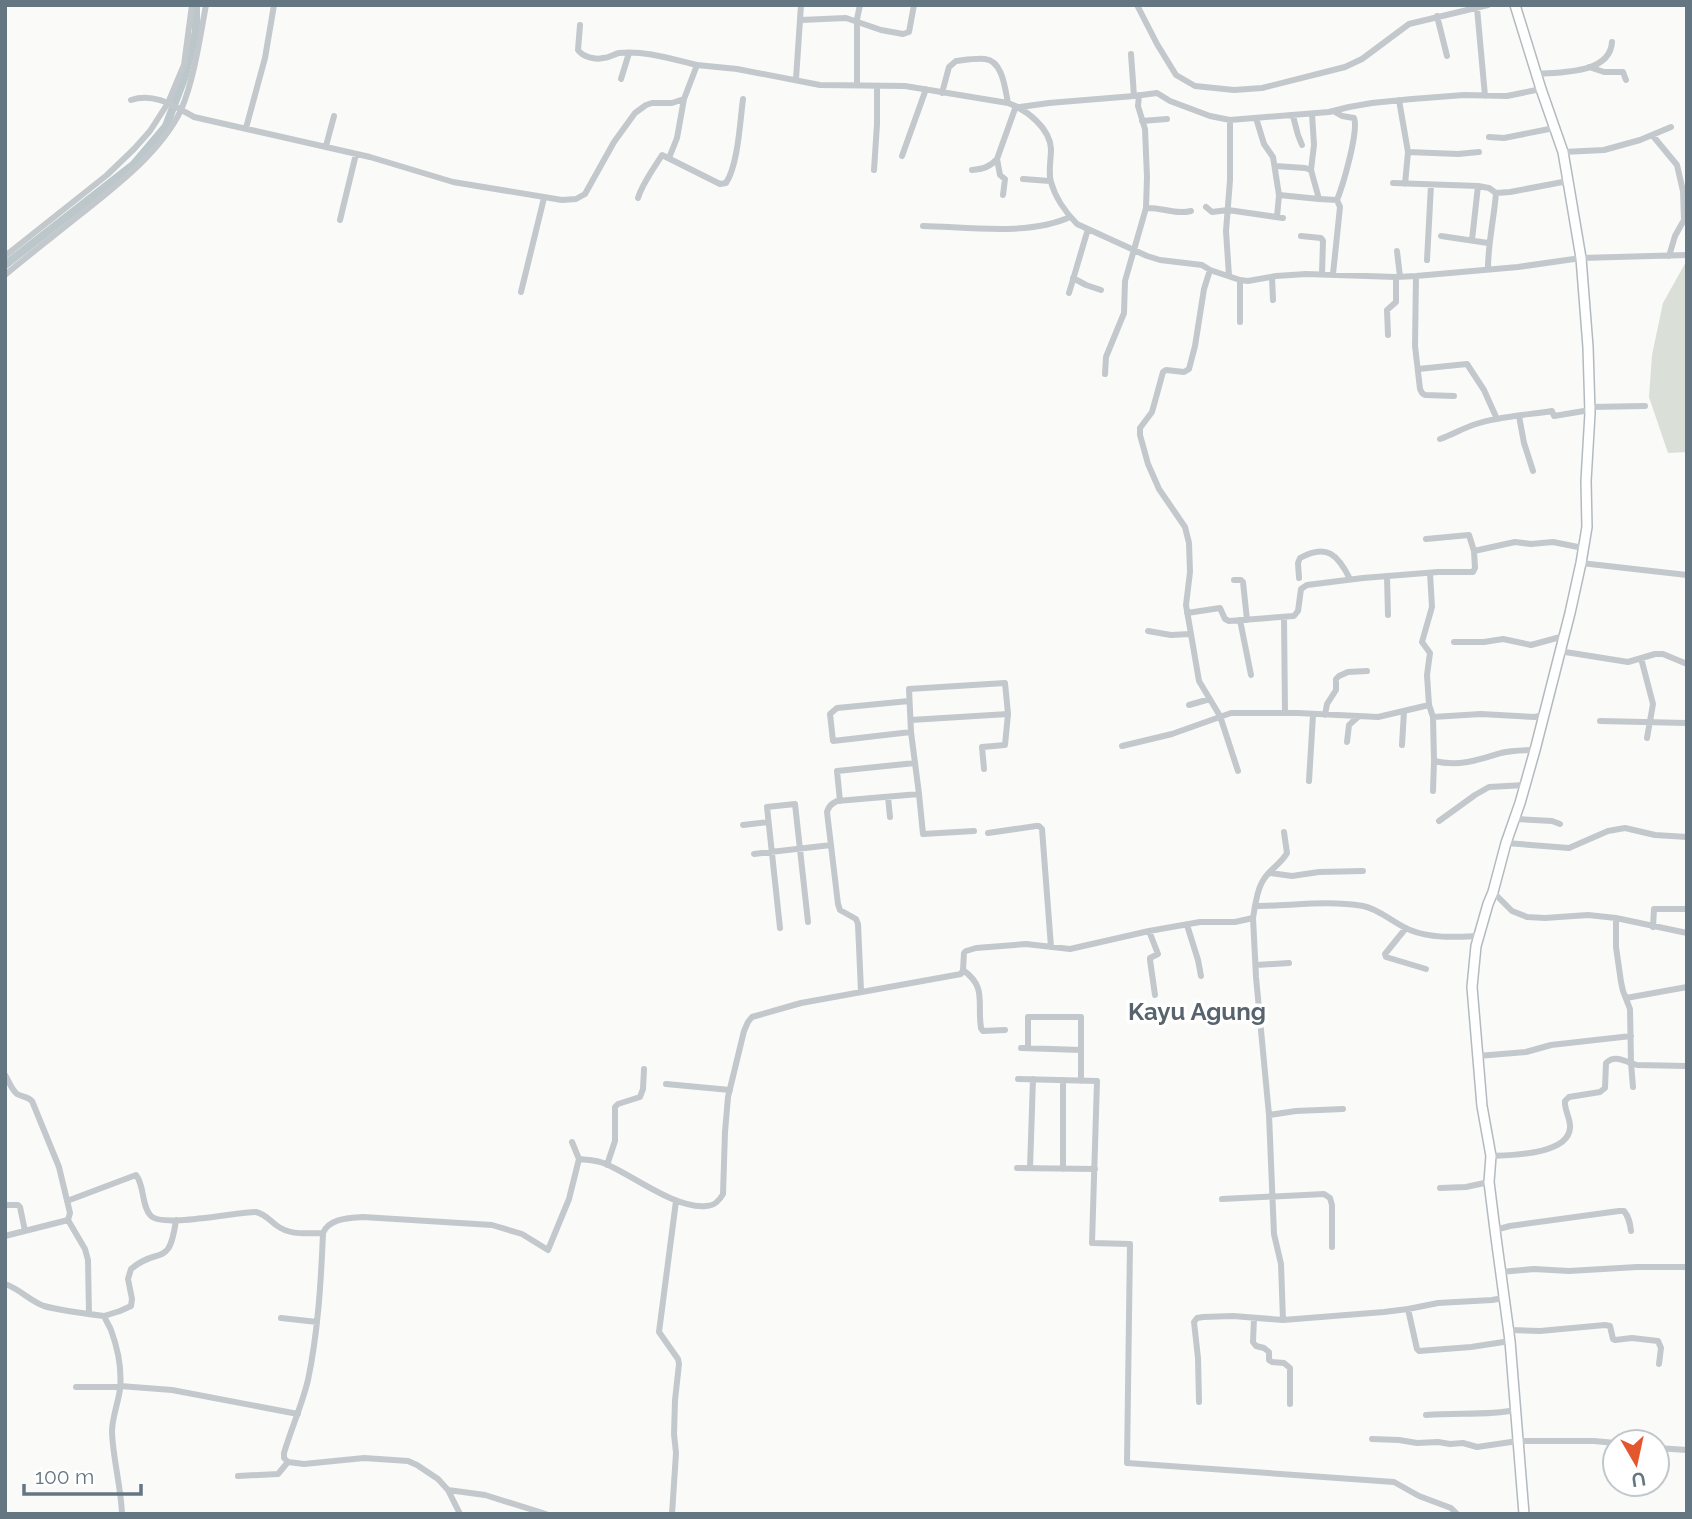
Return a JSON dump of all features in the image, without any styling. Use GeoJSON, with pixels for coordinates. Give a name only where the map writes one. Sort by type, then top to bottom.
{"type":"FeatureCollection","features":[{"type":"Feature","properties":{"kind":"street"},"geometry":{"type":"LineString","coordinates":[[5,256],[107,175],[150,131],[169,104],[184,65],[192,5]]}},
{"type":"Feature","properties":{"kind":"street"},"geometry":{"type":"LineString","coordinates":[[5,275],[120,183],[164,136],[179,109],[190,79],[206,5]]}},
{"type":"Feature","properties":{"kind":"street"},"geometry":{"type":"LineString","coordinates":[[246,128],[265,58],[274,5]]}},
{"type":"Feature","properties":{"kind":"street"},"geometry":{"type":"LineString","coordinates":[[796,79],[801,5]]}},
{"type":"Feature","properties":{"kind":"street"},"geometry":{"type":"LineString","coordinates":[[857,85],[857,23],[860,5]]}},
{"type":"Feature","properties":{"kind":"street"},"geometry":{"type":"LineString","coordinates":[[801,20],[846,18],[903,34],[909,32],[914,5]]}},
{"type":"Feature","properties":{"kind":"street"},"geometry":{"type":"LineString","coordinates":[[1137,5],[1177,75],[1195,86],[1234,90],[1262,88],[1345,67],[1362,59],[1409,24],[1488,5]]}},
{"type":"Feature","properties":{"kind":"street"},"geometry":{"type":"LineString","coordinates":[[1515,5],[1563,152],[1581,258],[1590,409],[1586,481],[1587,527],[1581,563],[1535,750],[1476,946],[1472,986],[1482,1106],[1491,1156],[1489,1182],[1494,1230],[1510,1341],[1524,1514]]}},
{"type":"Feature","properties":{"kind":"street"},"geometry":{"type":"LineString","coordinates":[[1477,8],[1485,96]]}},
{"type":"Feature","properties":{"kind":"street"},"geometry":{"type":"LineString","coordinates":[[1437,16],[1447,56]]}},
{"type":"Feature","properties":{"kind":"street"},"geometry":{"type":"LineString","coordinates":[[580,25],[578,50],[581,54],[603,59],[616,53],[657,56],[820,85],[905,86],[1018,106],[1032,117],[1048,136],[1051,181],[1070,217],[1077,223],[1160,260],[1202,265],[1240,280],[1322,274],[1416,276],[1518,267],[1581,258],[1687,255]]}},
{"type":"Feature","properties":{"kind":"street"},"geometry":{"type":"LineString","coordinates":[[1537,74],[1578,71],[1589,67],[1609,57],[1612,42]]}},
{"type":"Feature","properties":{"kind":"street"},"geometry":{"type":"LineString","coordinates":[[621,79],[629,53]]}},
{"type":"Feature","properties":{"kind":"street"},"geometry":{"type":"LineString","coordinates":[[1105,374],[1106,357],[1125,313],[1125,281],[1146,208],[1144,129],[1130,54]]}},
{"type":"Feature","properties":{"kind":"street"},"geometry":{"type":"LineString","coordinates":[[942,93],[949,66],[956,61],[987,59],[994,62],[1002,75],[1008,103]]}},
{"type":"Feature","properties":{"kind":"street"},"geometry":{"type":"LineString","coordinates":[[669,158],[677,138],[684,99],[696,65]]}},
{"type":"Feature","properties":{"kind":"street"},"geometry":{"type":"LineString","coordinates":[[1589,67],[1604,72],[1622,72],[1626,80]]}},
{"type":"Feature","properties":{"kind":"street"},"geometry":{"type":"LineString","coordinates":[[874,170],[877,86]]}},
{"type":"Feature","properties":{"kind":"street"},"geometry":{"type":"LineString","coordinates":[[902,156],[926,89]]}},
{"type":"Feature","properties":{"kind":"street"},"geometry":{"type":"LineString","coordinates":[[1018,106],[1157,93],[1220,120],[1230,120],[1335,112],[1349,107],[1399,100],[1464,95],[1507,96],[1541,89]]}},
{"type":"Feature","properties":{"kind":"street"},"geometry":{"type":"LineString","coordinates":[[131,100],[153,97],[194,117],[326,146],[453,182],[571,200],[585,194],[614,142],[635,113],[652,103],[672,103],[684,99]]}},
{"type":"Feature","properties":{"kind":"street"},"geometry":{"type":"LineString","coordinates":[[638,198],[641,188],[662,155],[720,184],[726,183],[737,145],[743,99]]}},
{"type":"Feature","properties":{"kind":"street"},"geometry":{"type":"LineString","coordinates":[[1399,100],[1408,152],[1405,184]]}},
{"type":"Feature","properties":{"kind":"street"},"geometry":{"type":"LineString","coordinates":[[972,170],[981,170],[997,159],[1018,106]]}},
{"type":"Feature","properties":{"kind":"street"},"geometry":{"type":"LineString","coordinates":[[1333,274],[1340,207],[1337,200],[1356,123],[1354,118],[1335,112]]}},
{"type":"Feature","properties":{"kind":"street"},"geometry":{"type":"LineString","coordinates":[[1312,114],[1314,145],[1311,170],[1319,199]]}},
{"type":"Feature","properties":{"kind":"street"},"geometry":{"type":"LineString","coordinates":[[326,146],[334,116]]}},
{"type":"Feature","properties":{"kind":"street"},"geometry":{"type":"LineString","coordinates":[[1293,116],[1302,145]]}},
{"type":"Feature","properties":{"kind":"street"},"geometry":{"type":"LineString","coordinates":[[1206,207],[1212,212],[1228,210],[1280,218],[1273,157],[1264,144],[1256,118]]}},
{"type":"Feature","properties":{"kind":"street"},"geometry":{"type":"LineString","coordinates":[[1142,121],[1167,119]]}},
{"type":"Feature","properties":{"kind":"street"},"geometry":{"type":"LineString","coordinates":[[1229,276],[1226,231],[1230,180],[1230,120]]}},
{"type":"Feature","properties":{"kind":"street"},"geometry":{"type":"LineString","coordinates":[[1563,152],[1604,150],[1653,136],[1671,127]]}},
{"type":"Feature","properties":{"kind":"street"},"geometry":{"type":"LineString","coordinates":[[1489,137],[1504,138],[1554,128]]}},
{"type":"Feature","properties":{"kind":"street"},"geometry":{"type":"LineString","coordinates":[[1653,136],[1677,165],[1682,178],[1684,220],[1675,236],[1670,256]]}},
{"type":"Feature","properties":{"kind":"street"},"geometry":{"type":"LineString","coordinates":[[1408,152],[1479,152]]}},
{"type":"Feature","properties":{"kind":"street"},"geometry":{"type":"LineString","coordinates":[[340,220],[356,154]]}},
{"type":"Feature","properties":{"kind":"street"},"geometry":{"type":"LineString","coordinates":[[997,159],[1000,175],[1005,180],[1003,195]]}},
{"type":"Feature","properties":{"kind":"street"},"geometry":{"type":"LineString","coordinates":[[1275,166],[1311,170]]}},
{"type":"Feature","properties":{"kind":"street"},"geometry":{"type":"LineString","coordinates":[[1023,179],[1051,181]]}},
{"type":"Feature","properties":{"kind":"street"},"geometry":{"type":"LineString","coordinates":[[1393,183],[1489,187],[1496,193],[1568,181]]}},
{"type":"Feature","properties":{"kind":"street"},"geometry":{"type":"LineString","coordinates":[[1427,260],[1431,186]]}},
{"type":"Feature","properties":{"kind":"street"},"geometry":{"type":"LineString","coordinates":[[1472,240],[1478,186]]}},
{"type":"Feature","properties":{"kind":"street"},"geometry":{"type":"LineString","coordinates":[[1488,268],[1488,243],[1496,193]]}},
{"type":"Feature","properties":{"kind":"street"},"geometry":{"type":"LineString","coordinates":[[1279,195],[1337,200]]}},
{"type":"Feature","properties":{"kind":"street"},"geometry":{"type":"LineString","coordinates":[[521,292],[544,198]]}},
{"type":"Feature","properties":{"kind":"street"},"geometry":{"type":"LineString","coordinates":[[1146,208],[1179,214],[1191,212]]}},
{"type":"Feature","properties":{"kind":"street"},"geometry":{"type":"LineString","coordinates":[[923,226],[1019,229],[1053,225],[1070,217]]}},
{"type":"Feature","properties":{"kind":"street"},"geometry":{"type":"LineString","coordinates":[[46,225],[54,234]]}},
{"type":"Feature","properties":{"kind":"street"},"geometry":{"type":"LineString","coordinates":[[1069,292],[1088,229]]}},
{"type":"Feature","properties":{"kind":"street"},"geometry":{"type":"LineString","coordinates":[[1301,236],[1321,237],[1322,274]]}},
{"type":"Feature","properties":{"kind":"street"},"geometry":{"type":"LineString","coordinates":[[1441,236],[1488,243]]}},
{"type":"Feature","properties":{"kind":"street"},"geometry":{"type":"LineString","coordinates":[[1388,335],[1387,310],[1396,302],[1397,251]]}},
{"type":"Feature","properties":{"kind":"street"},"geometry":{"type":"LineString","coordinates":[[1210,270],[1189,369],[1184,372],[1163,372],[1152,412],[1140,429],[1140,435],[1159,489],[1185,527],[1189,543],[1190,572],[1187,613],[1199,681],[1220,716],[1238,771]]}},
{"type":"Feature","properties":{"kind":"street"},"geometry":{"type":"LineString","coordinates":[[1272,276],[1273,300]]}},
{"type":"Feature","properties":{"kind":"street"},"geometry":{"type":"LineString","coordinates":[[1416,276],[1415,324],[1422,393],[1454,396]]}},
{"type":"Feature","properties":{"kind":"street"},"geometry":{"type":"LineString","coordinates":[[1073,278],[1101,290]]}},
{"type":"Feature","properties":{"kind":"street"},"geometry":{"type":"LineString","coordinates":[[1240,280],[1240,322]]}},
{"type":"Feature","properties":{"kind":"street"},"geometry":{"type":"LineString","coordinates":[[1418,369],[1467,365],[1484,390],[1497,419]]}},
{"type":"Feature","properties":{"kind":"street"},"geometry":{"type":"LineString","coordinates":[[1440,439],[1476,424],[1497,419],[1553,411],[1554,416],[1590,409],[1645,406]]}},
{"type":"Feature","properties":{"kind":"street"},"geometry":{"type":"LineString","coordinates":[[1519,416],[1533,471]]}},
{"type":"Feature","properties":{"kind":"street"},"geometry":{"type":"LineString","coordinates":[[1187,613],[1218,607],[1227,621],[1284,617],[1296,615],[1303,587],[1328,581],[1473,572],[1474,551],[1469,535],[1426,538]]}},
{"type":"Feature","properties":{"kind":"street"},"geometry":{"type":"LineString","coordinates":[[1474,551],[1514,542],[1553,542],[1583,548]]}},
{"type":"Feature","properties":{"kind":"street"},"geometry":{"type":"LineString","coordinates":[[1299,578],[1300,558],[1324,552],[1340,559],[1350,579]]}},
{"type":"Feature","properties":{"kind":"street"},"geometry":{"type":"LineString","coordinates":[[1581,563],[1687,575]]}},
{"type":"Feature","properties":{"kind":"street"},"geometry":{"type":"LineString","coordinates":[[1430,573],[1432,607],[1422,642],[1430,653],[1427,675],[1429,705],[1433,717],[1433,790]]}},
{"type":"Feature","properties":{"kind":"street"},"geometry":{"type":"LineString","coordinates":[[1387,576],[1388,615]]}},
{"type":"Feature","properties":{"kind":"street"},"geometry":{"type":"LineString","coordinates":[[1234,580],[1243,582],[1243,620],[1251,675]]}},
{"type":"Feature","properties":{"kind":"street"},"geometry":{"type":"LineString","coordinates":[[1284,617],[1285,713]]}},
{"type":"Feature","properties":{"kind":"street"},"geometry":{"type":"LineString","coordinates":[[1148,631],[1171,635],[1190,634]]}},
{"type":"Feature","properties":{"kind":"street"},"geometry":{"type":"LineString","coordinates":[[1454,642],[1503,639],[1531,645],[1564,636]]}},
{"type":"Feature","properties":{"kind":"street"},"geometry":{"type":"LineString","coordinates":[[1559,651],[1625,662],[1663,654],[1687,664]]}},
{"type":"Feature","properties":{"kind":"street"},"geometry":{"type":"LineString","coordinates":[[1641,658],[1653,711],[1647,738]]}},
{"type":"Feature","properties":{"kind":"street"},"geometry":{"type":"LineString","coordinates":[[1325,715],[1327,704],[1336,690],[1336,679],[1348,672],[1367,671]]}},
{"type":"Feature","properties":{"kind":"street"},"geometry":{"type":"LineString","coordinates":[[974,831],[923,834],[911,732],[909,689],[1005,683],[1008,713],[1005,745],[982,747],[984,769]]}},
{"type":"Feature","properties":{"kind":"street"},"geometry":{"type":"LineString","coordinates":[[1189,705],[1210,699]]}},
{"type":"Feature","properties":{"kind":"street"},"geometry":{"type":"LineString","coordinates":[[909,701],[837,708],[830,714],[833,741],[911,732]]}},
{"type":"Feature","properties":{"kind":"street"},"geometry":{"type":"LineString","coordinates":[[1122,746],[1172,734],[1238,712],[1378,718],[1429,705]]}},
{"type":"Feature","properties":{"kind":"street"},"geometry":{"type":"LineString","coordinates":[[1402,745],[1405,711]]}},
{"type":"Feature","properties":{"kind":"street"},"geometry":{"type":"LineString","coordinates":[[911,720],[1008,713]]}},
{"type":"Feature","properties":{"kind":"street"},"geometry":{"type":"LineString","coordinates":[[1433,717],[1481,714],[1535,717],[1543,715]]}},
{"type":"Feature","properties":{"kind":"street"},"geometry":{"type":"LineString","coordinates":[[1309,780],[1313,715]]}},
{"type":"Feature","properties":{"kind":"street"},"geometry":{"type":"LineString","coordinates":[[1347,742],[1349,725],[1358,717]]}},
{"type":"Feature","properties":{"kind":"street"},"geometry":{"type":"LineString","coordinates":[[1600,721],[1687,723]]}},
{"type":"Feature","properties":{"kind":"street"},"geometry":{"type":"LineString","coordinates":[[1434,761],[1466,763],[1501,753],[1535,750]]}},
{"type":"Feature","properties":{"kind":"street"},"geometry":{"type":"LineString","coordinates":[[840,801],[837,771],[915,763]]}},
{"type":"Feature","properties":{"kind":"street"},"geometry":{"type":"LineString","coordinates":[[1439,821],[1489,787],[1525,785]]}},
{"type":"Feature","properties":{"kind":"street"},"geometry":{"type":"LineString","coordinates":[[862,991],[858,924],[856,919],[840,909],[838,904],[827,812],[832,803],[840,801],[919,794]]}},
{"type":"Feature","properties":{"kind":"street"},"geometry":{"type":"LineString","coordinates":[[888,797],[890,817]]}},
{"type":"Feature","properties":{"kind":"street"},"geometry":{"type":"LineString","coordinates":[[780,928],[767,807],[795,804],[808,922]]}},
{"type":"Feature","properties":{"kind":"street"},"geometry":{"type":"LineString","coordinates":[[1515,819],[1560,824]]}},
{"type":"Feature","properties":{"kind":"street"},"geometry":{"type":"LineString","coordinates":[[743,825],[768,822]]}},
{"type":"Feature","properties":{"kind":"street"},"geometry":{"type":"LineString","coordinates":[[988,833],[1036,826],[1042,829],[1051,947]]}},
{"type":"Feature","properties":{"kind":"street"},"geometry":{"type":"LineString","coordinates":[[1506,843],[1569,848],[1608,831],[1625,828],[1655,835],[1687,837]]}},
{"type":"Feature","properties":{"kind":"street"},"geometry":{"type":"LineString","coordinates":[[1283,1320],[1281,1264],[1275,1234],[1269,1115],[1253,918],[1265,876],[1279,865],[1287,853],[1284,832]]}},
{"type":"Feature","properties":{"kind":"street"},"geometry":{"type":"LineString","coordinates":[[754,854],[831,845]]}},
{"type":"Feature","properties":{"kind":"street"},"geometry":{"type":"LineString","coordinates":[[1270,873],[1292,876],[1363,871]]}},
{"type":"Feature","properties":{"kind":"street"},"geometry":{"type":"LineString","coordinates":[[1493,892],[1512,911],[1527,918],[1588,915],[1687,933]]}},
{"type":"Feature","properties":{"kind":"street"},"geometry":{"type":"LineString","coordinates":[[1255,906],[1302,903],[1363,906],[1414,932],[1447,937],[1479,936]]}},
{"type":"Feature","properties":{"kind":"street"},"geometry":{"type":"LineString","coordinates":[[1653,926],[1654,909],[1687,909]]}},
{"type":"Feature","properties":{"kind":"street"},"geometry":{"type":"LineString","coordinates":[[579,1159],[607,1164],[676,1201],[706,1206],[720,1200],[723,1194],[725,1132],[730,1090],[744,1031],[750,1018],[801,1003],[961,974],[966,950],[1026,944],[1070,949],[1200,922],[1235,922],[1253,918]]}},
{"type":"Feature","properties":{"kind":"street"},"geometry":{"type":"LineString","coordinates":[[1616,918],[1616,947],[1623,990],[1630,1009],[1633,1087]]}},
{"type":"Feature","properties":{"kind":"street"},"geometry":{"type":"LineString","coordinates":[[1187,925],[1200,976]]}},
{"type":"Feature","properties":{"kind":"street"},"geometry":{"type":"LineString","coordinates":[[1406,928],[1385,954],[1386,957],[1426,969]]}},
{"type":"Feature","properties":{"kind":"street"},"geometry":{"type":"LineString","coordinates":[[1149,931],[1158,954],[1150,959],[1155,996]]}},
{"type":"Feature","properties":{"kind":"street"},"geometry":{"type":"LineString","coordinates":[[1255,965],[1289,963]]}},
{"type":"Feature","properties":{"kind":"street"},"geometry":{"type":"LineString","coordinates":[[963,970],[974,978],[978,986],[983,1031],[1005,1030]]}},
{"type":"Feature","properties":{"kind":"street"},"geometry":{"type":"LineString","coordinates":[[1626,998],[1687,987]]}},
{"type":"Feature","properties":{"kind":"street"},"geometry":{"type":"LineString","coordinates":[[1081,1050],[1024,1048],[1028,1017],[1081,1017],[1081,1050],[1081,1081]]}},
{"type":"Feature","properties":{"kind":"street"},"geometry":{"type":"LineString","coordinates":[[1478,1056],[1526,1052],[1551,1045],[1631,1036]]}},
{"type":"Feature","properties":{"kind":"street"},"geometry":{"type":"LineString","coordinates":[[1491,1156],[1535,1153],[1566,1138],[1570,1130],[1566,1099],[1601,1092],[1605,1088],[1606,1063],[1609,1060],[1616,1058],[1637,1065],[1687,1066]]}},
{"type":"Feature","properties":{"kind":"street"},"geometry":{"type":"LineString","coordinates":[[607,1164],[615,1141],[615,1107],[640,1097],[644,1069]]}},
{"type":"Feature","properties":{"kind":"street"},"geometry":{"type":"LineString","coordinates":[[5,1075],[16,1093],[27,1096],[32,1101],[59,1167],[71,1216],[68,1220],[5,1236]]}},
{"type":"Feature","properties":{"kind":"street"},"geometry":{"type":"LineString","coordinates":[[1018,1079],[1097,1081],[1092,1243],[1130,1244],[1127,1463],[1394,1482],[1419,1496],[1451,1508],[1457,1514]]}},
{"type":"Feature","properties":{"kind":"street"},"geometry":{"type":"LineString","coordinates":[[1030,1168],[1033,1079]]}},
{"type":"Feature","properties":{"kind":"street"},"geometry":{"type":"LineString","coordinates":[[1063,1080],[1063,1169]]}},
{"type":"Feature","properties":{"kind":"street"},"geometry":{"type":"LineString","coordinates":[[666,1084],[730,1090]]}},
{"type":"Feature","properties":{"kind":"street"},"geometry":{"type":"LineString","coordinates":[[1269,1115],[1343,1109]]}},
{"type":"Feature","properties":{"kind":"street"},"geometry":{"type":"LineString","coordinates":[[460,1514],[448,1490],[438,1479],[408,1461],[364,1458],[303,1464],[288,1462],[284,1458],[307,1383],[317,1322],[323,1233],[327,1225],[349,1218],[376,1217],[484,1224],[514,1231],[548,1250],[569,1199],[579,1159],[572,1142]]}},
{"type":"Feature","properties":{"kind":"street"},"geometry":{"type":"LineString","coordinates":[[1017,1168],[1095,1169]]}},
{"type":"Feature","properties":{"kind":"street"},"geometry":{"type":"LineString","coordinates":[[67,1201],[136,1175],[140,1180],[149,1214],[159,1220],[256,1212],[286,1231],[298,1234],[323,1233]]}},
{"type":"Feature","properties":{"kind":"street"},"geometry":{"type":"LineString","coordinates":[[1440,1188],[1466,1187],[1489,1182]]}},
{"type":"Feature","properties":{"kind":"street"},"geometry":{"type":"LineString","coordinates":[[1222,1199],[1319,1194],[1330,1198],[1332,1247]]}},
{"type":"Feature","properties":{"kind":"street"},"geometry":{"type":"LineString","coordinates":[[672,1514],[676,1453],[674,1410],[679,1364],[659,1332],[676,1201]]}},
{"type":"Feature","properties":{"kind":"street"},"geometry":{"type":"LineString","coordinates":[[5,1205],[20,1206],[25,1231]]}},
{"type":"Feature","properties":{"kind":"street"},"geometry":{"type":"LineString","coordinates":[[1494,1230],[1619,1210],[1627,1215],[1631,1231]]}},
{"type":"Feature","properties":{"kind":"street"},"geometry":{"type":"LineString","coordinates":[[68,1220],[85,1249],[88,1260],[89,1313]]}},
{"type":"Feature","properties":{"kind":"street"},"geometry":{"type":"LineString","coordinates":[[5,1284],[45,1306],[104,1316],[120,1311],[131,1306],[128,1279],[131,1269],[169,1249],[176,1220]]}},
{"type":"Feature","properties":{"kind":"street"},"geometry":{"type":"LineString","coordinates":[[1500,1272],[1684,1267]]}},
{"type":"Feature","properties":{"kind":"street"},"geometry":{"type":"LineString","coordinates":[[1199,1402],[1194,1321],[1197,1318],[1283,1320],[1503,1298]]}},
{"type":"Feature","properties":{"kind":"street"},"geometry":{"type":"LineString","coordinates":[[1408,1309],[1419,1351],[1510,1341]]}},
{"type":"Feature","properties":{"kind":"street"},"geometry":{"type":"LineString","coordinates":[[104,1316],[116,1345],[120,1365],[120,1386],[112,1429],[122,1514]]}},
{"type":"Feature","properties":{"kind":"street"},"geometry":{"type":"LineString","coordinates":[[281,1318],[317,1322]]}},
{"type":"Feature","properties":{"kind":"street"},"geometry":{"type":"LineString","coordinates":[[1254,1318],[1253,1342],[1269,1352],[1269,1360],[1284,1363],[1290,1368],[1290,1404]]}},
{"type":"Feature","properties":{"kind":"street"},"geometry":{"type":"LineString","coordinates":[[1508,1330],[1539,1331],[1610,1326],[1615,1340],[1632,1338],[1658,1341],[1661,1348],[1659,1364]]}},
{"type":"Feature","properties":{"kind":"street"},"geometry":{"type":"LineString","coordinates":[[76,1387],[120,1386],[172,1390],[298,1414]]}},
{"type":"Feature","properties":{"kind":"street"},"geometry":{"type":"LineString","coordinates":[[1426,1415],[1481,1412],[1495,1414],[1516,1410]]}},
{"type":"Feature","properties":{"kind":"street"},"geometry":{"type":"LineString","coordinates":[[1372,1439],[1463,1443],[1477,1447],[1518,1441],[1601,1442]]}},
{"type":"Feature","properties":{"kind":"street"},"geometry":{"type":"LineString","coordinates":[[238,1476],[278,1474],[288,1462]]}},
{"type":"Feature","properties":{"kind":"street"},"geometry":{"type":"LineString","coordinates":[[448,1490],[485,1495],[546,1514]]}},
{"type":"Feature","properties":{"kind":"shaded area"},"geometry":{"type":"Polygon","coordinates":[[[1687,260],[1687,452],[1668,453],[1649,397],[1652,355],[1663,303],[1687,260]]]}},
{"type":"Feature","properties":{"kind":"waterway"},"geometry":{"type":"LineString","coordinates":[[5,265],[133,165],[166,126],[185,76],[196,31],[196,5]]}},
{"type":"Feature","properties":{"kind":"district","name":"Kayu Agung"},"geometry":{"type":"Point","coordinates":[1197,1011]}}]}
